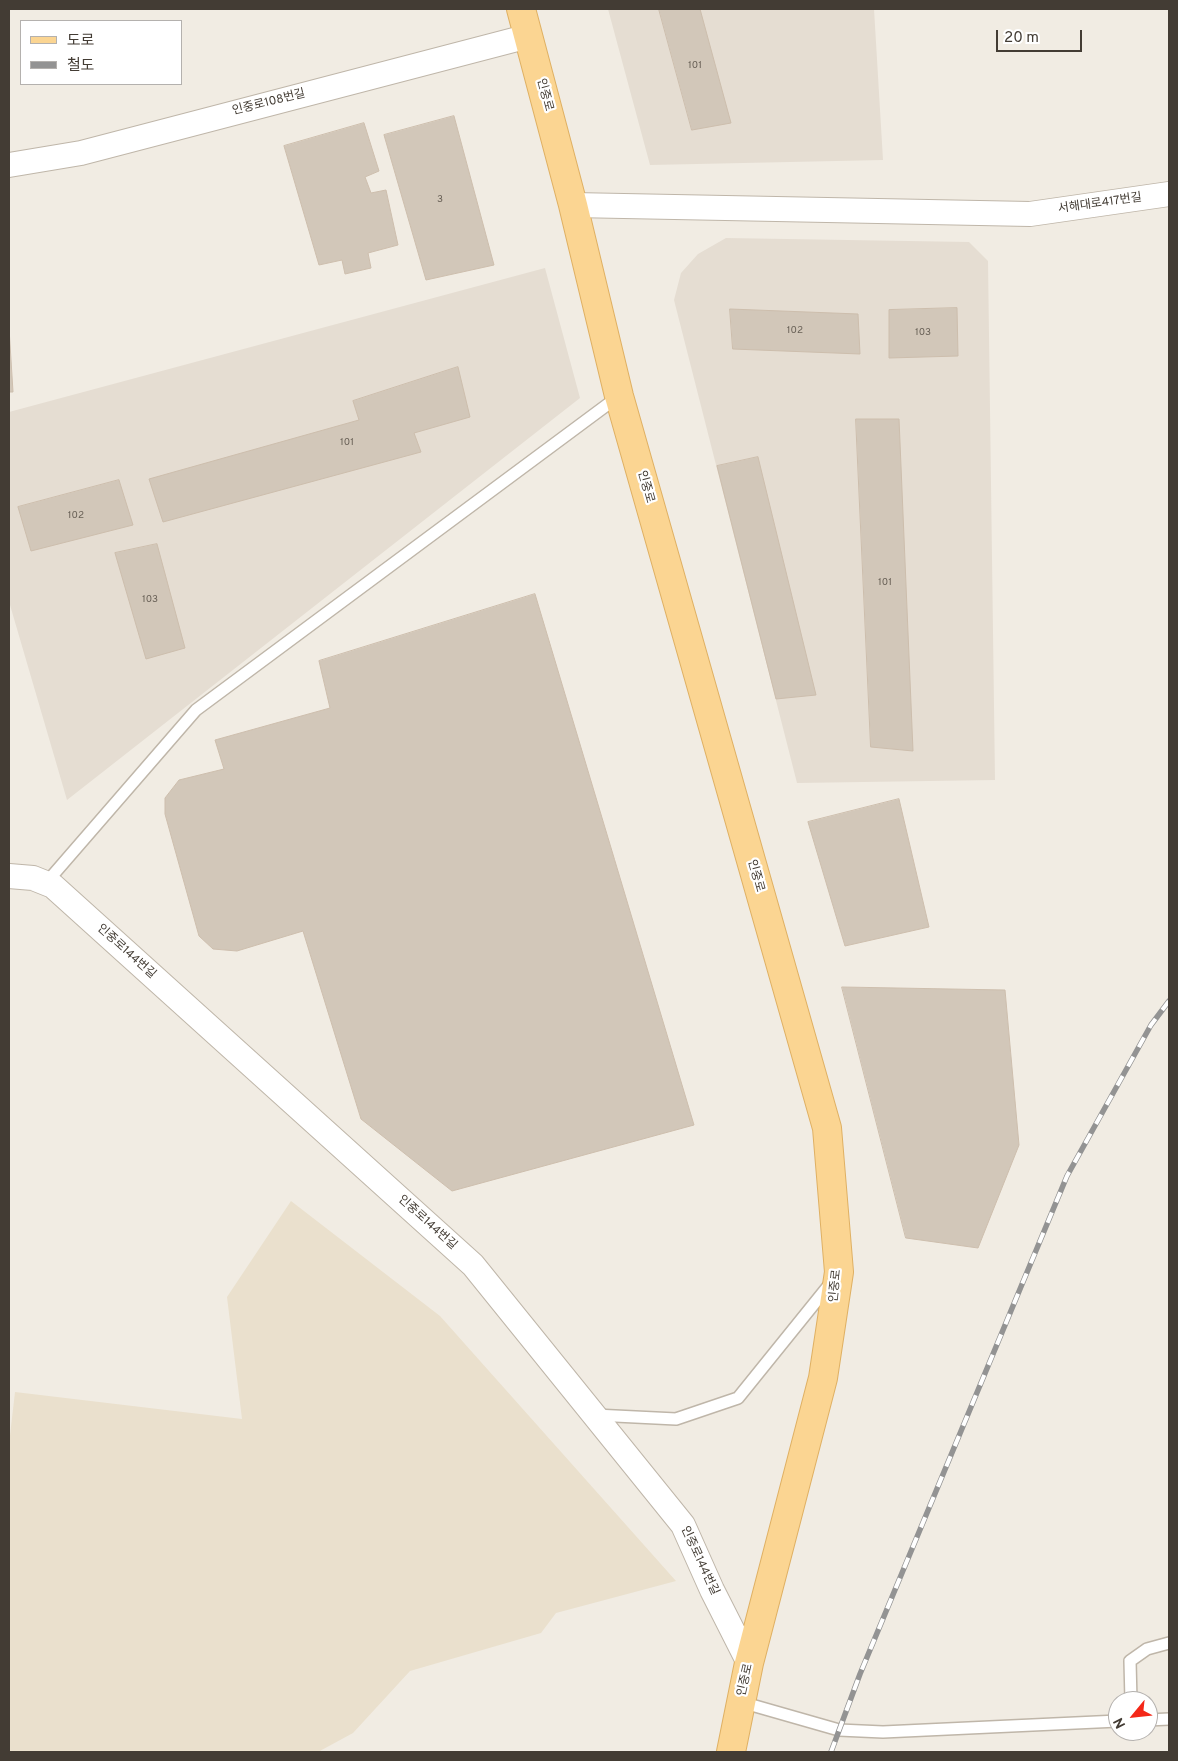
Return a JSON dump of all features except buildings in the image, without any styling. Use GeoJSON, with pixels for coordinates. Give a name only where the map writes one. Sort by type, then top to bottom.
{"type":"FeatureCollection","features":[{"type":"Feature","properties":{"kind":"main road","name":"인중로"},"geometry":{"type":"LineString","coordinates":[[521,9],[573,205],[619,396],[827,1128],[839,1272],[823,1378],[750,1663],[731,1752]]}},
{"type":"Feature","properties":{"kind":"street","name":"인중로108번길"},"geometry":{"type":"LineString","coordinates":[[9,165],[81,154],[529,36]]}},
{"type":"Feature","properties":{"kind":"street","name":"서해대로417번길"},"geometry":{"type":"LineString","coordinates":[[573,205],[1030,214],[1169,194]]}},
{"type":"Feature","properties":{"kind":"street","name":"인중로144번길"},"geometry":{"type":"LineString","coordinates":[[9,876],[33,878],[53,886],[473,1265],[683,1525],[712,1590],[750,1663]]}},
{"type":"Feature","properties":{"kind":"lane"},"geometry":{"type":"LineString","coordinates":[[46,883],[196,710],[619,396]]}},
{"type":"Feature","properties":{"kind":"lane"},"geometry":{"type":"LineString","coordinates":[[594,1415],[676,1419],[738,1398],[839,1272]]}},
{"type":"Feature","properties":{"kind":"lane"},"geometry":{"type":"LineString","coordinates":[[1131,1691],[1130,1661],[1147,1649],[1169,1642]]}},
{"type":"Feature","properties":{"kind":"lane"},"geometry":{"type":"LineString","coordinates":[[741,1702],[848,1731],[884,1732],[1108,1721]]}},
{"type":"Feature","properties":{"kind":"shaded area"},"geometry":{"type":"Polygon","coordinates":[[[608,9],[874,9],[883,160],[650,165],[608,9]]]}},
{"type":"Feature","properties":{"kind":"shaded area"},"geometry":{"type":"Polygon","coordinates":[[[726,238],[969,242],[988,261],[995,780],[797,783],[674,300],[681,273],[698,254],[726,238]]]}},
{"type":"Feature","properties":{"kind":"shaded area"},"geometry":{"type":"Polygon","coordinates":[[[545,268],[580,398],[67,800],[9,605],[9,412],[545,268]]]}},
{"type":"Feature","properties":{"kind":"shaded area"},"geometry":{"type":"Polygon","coordinates":[[[291,1201],[440,1316],[676,1581],[556,1613],[541,1633],[410,1671],[353,1733],[318,1752],[9,1752],[9,1444],[15,1392],[242,1419],[227,1297],[291,1201]]]}},
{"type":"Feature","properties":{"kind":"railway"},"geometry":{"type":"LineString","coordinates":[[831,1752],[860,1674],[1067,1176],[1151,1025],[1169,1001]]}}]}
